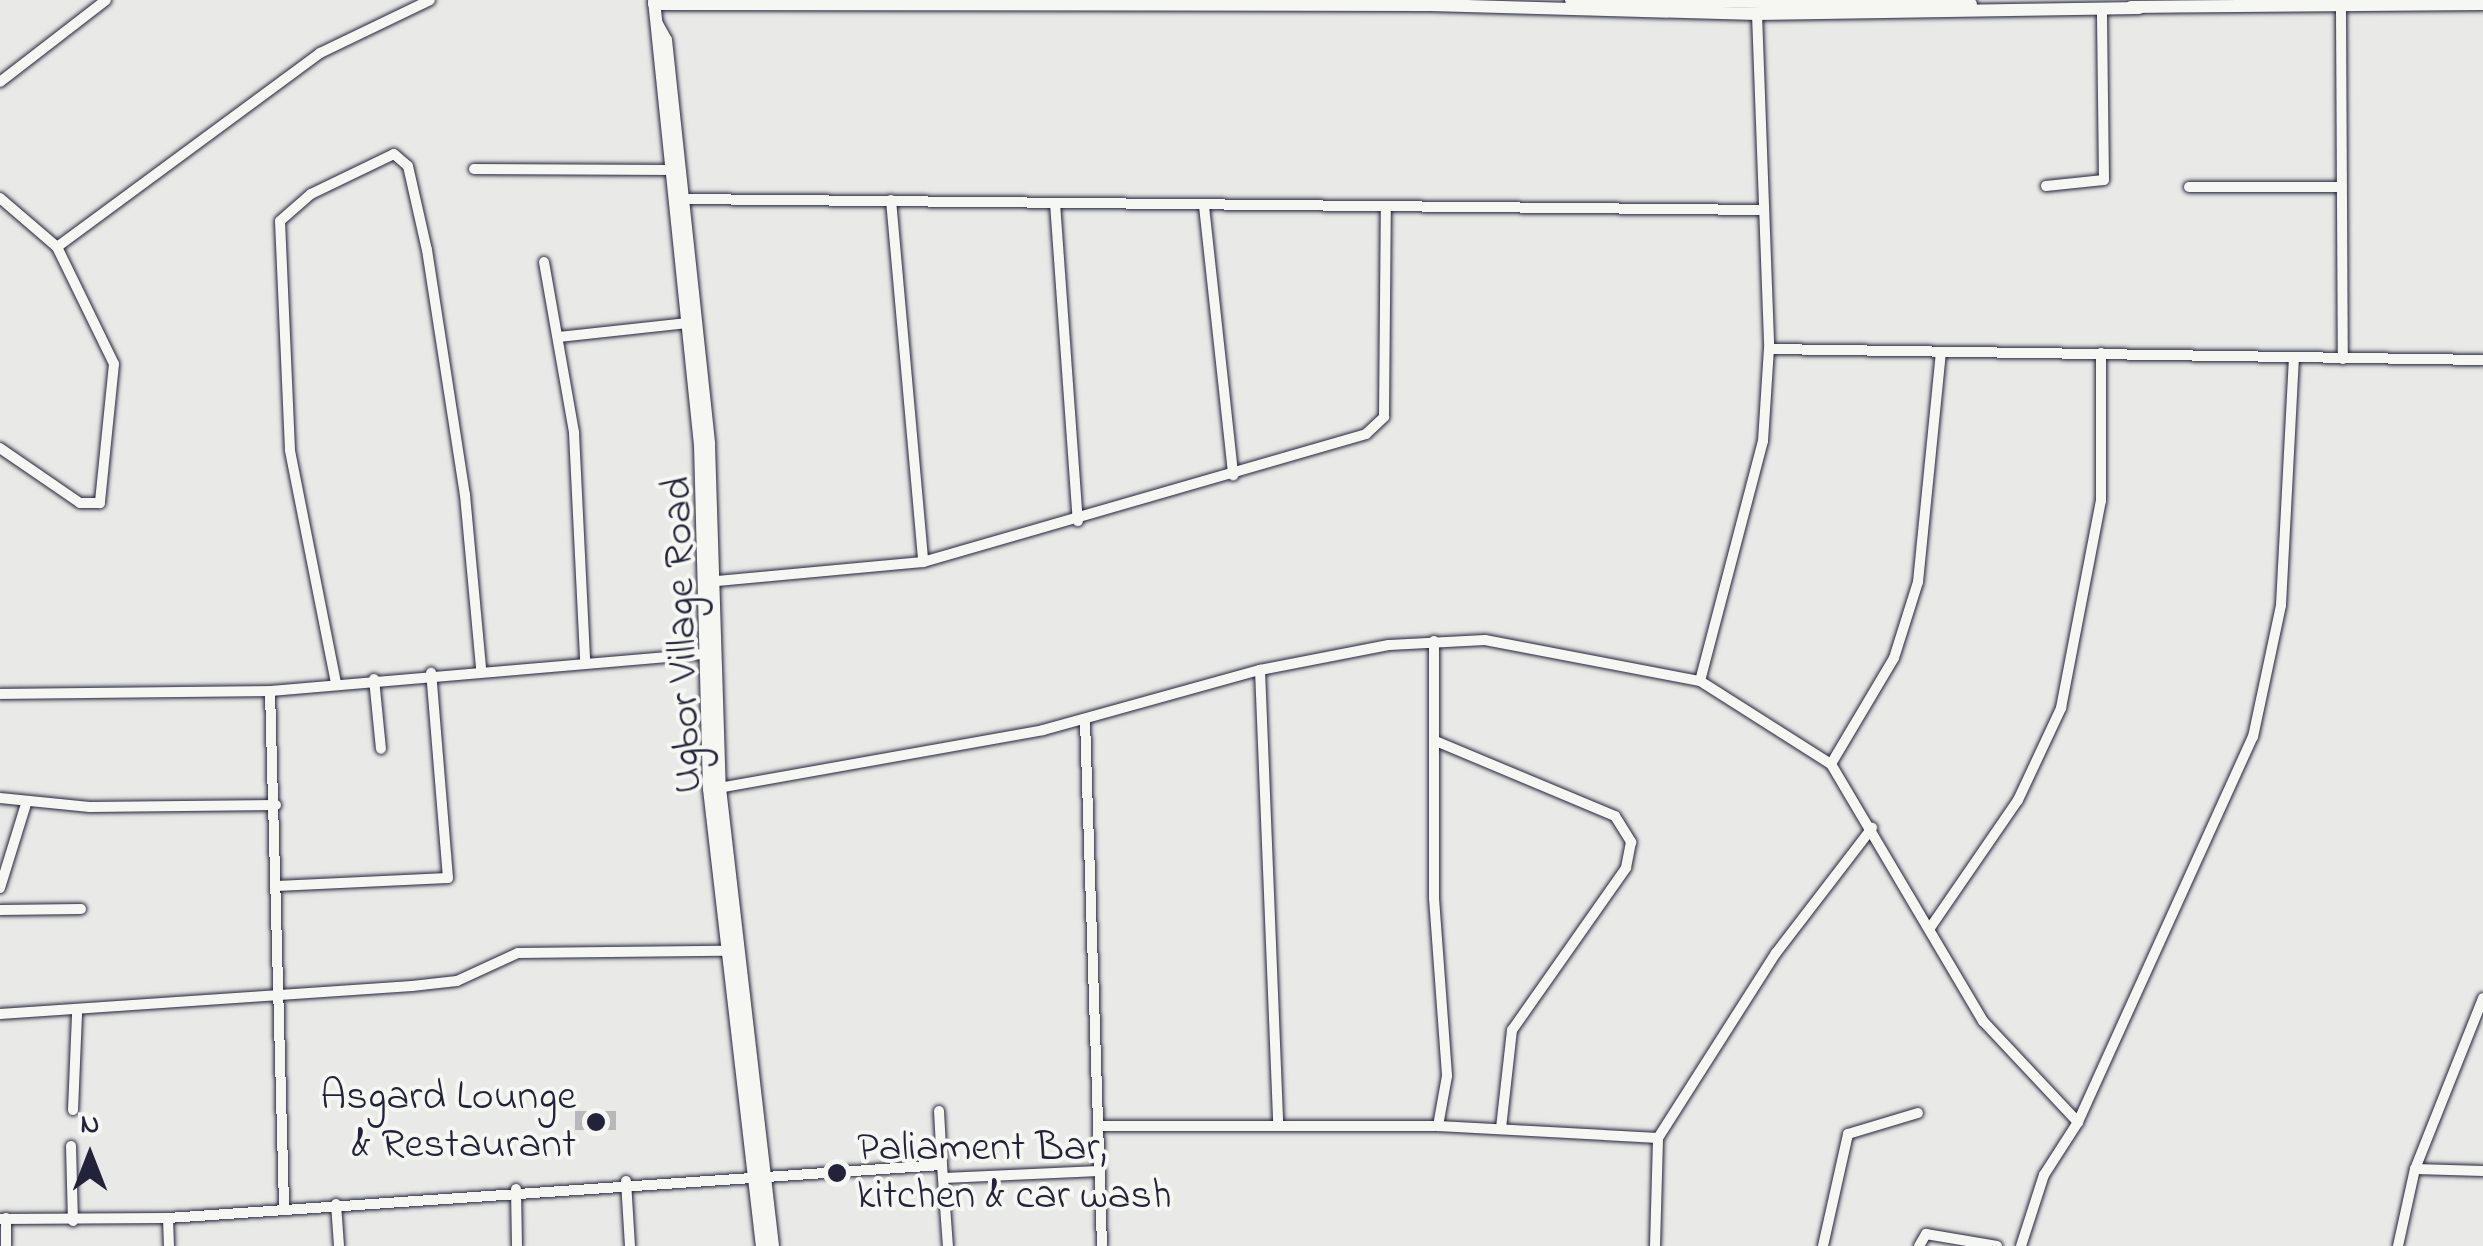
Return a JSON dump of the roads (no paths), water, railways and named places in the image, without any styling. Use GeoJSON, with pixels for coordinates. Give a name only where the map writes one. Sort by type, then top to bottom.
{"type":"FeatureCollection","features":[{"type":"Feature","properties":{"kind":"street"},"geometry":{"type":"LineString","coordinates":[[0,82],[106,0]]}},
{"type":"Feature","properties":{"kind":"street"},"geometry":{"type":"LineString","coordinates":[[57,247],[320,53],[430,0]]}},
{"type":"Feature","properties":{"kind":"street"},"geometry":{"type":"LineString","coordinates":[[1571,0],[1745,8],[2341,10],[2483,2]]}},
{"type":"Feature","properties":{"kind":"street"},"geometry":{"type":"LineString","coordinates":[[654,2],[1430,2],[2102,12],[2139,8]]}},
{"type":"Feature","properties":{"kind":"street","name":"Ugbor Village Road"},"geometry":{"type":"LineString","coordinates":[[654,2],[670,170],[680,199],[686,323],[710,582],[706,654],[724,951],[773,1246]]}},
{"type":"Feature","properties":{"kind":"street"},"geometry":{"type":"LineString","coordinates":[[1700,682],[1763,441],[1769,349],[1763,210],[1745,8]]}},
{"type":"Feature","properties":{"kind":"street"},"geometry":{"type":"LineString","coordinates":[[2341,10],[2343,360]]}},
{"type":"Feature","properties":{"kind":"street"},"geometry":{"type":"LineString","coordinates":[[2046,186],[2104,180],[2102,12]]}},
{"type":"Feature","properties":{"kind":"street","name":"Ugbor Village Road"},"geometry":{"type":"LineString","coordinates":[[656,24],[666,40],[680,199],[710,582],[714,788],[760,1173],[762,1246]]}},
{"type":"Feature","properties":{"kind":"street"},"geometry":{"type":"LineString","coordinates":[[336,684],[290,450],[280,220],[311,194],[394,154],[408,166],[427,250],[465,495],[481,669]]}},
{"type":"Feature","properties":{"kind":"street"},"geometry":{"type":"LineString","coordinates":[[474,169],[670,170]]}},
{"type":"Feature","properties":{"kind":"street"},"geometry":{"type":"LineString","coordinates":[[2190,187],[2340,187]]}},
{"type":"Feature","properties":{"kind":"street"},"geometry":{"type":"LineString","coordinates":[[0,198],[57,247],[112,350],[100,503],[80,503],[0,448]]}},
{"type":"Feature","properties":{"kind":"street"},"geometry":{"type":"LineString","coordinates":[[680,199],[1763,210]]}},
{"type":"Feature","properties":{"kind":"street"},"geometry":{"type":"LineString","coordinates":[[892,200],[923,562]]}},
{"type":"Feature","properties":{"kind":"street"},"geometry":{"type":"LineString","coordinates":[[1055,203],[1078,522]]}},
{"type":"Feature","properties":{"kind":"street"},"geometry":{"type":"LineString","coordinates":[[1204,206],[1232,476]]}},
{"type":"Feature","properties":{"kind":"street"},"geometry":{"type":"LineString","coordinates":[[710,582],[923,562],[1078,522],[1232,476],[1380,425],[1386,208]]}},
{"type":"Feature","properties":{"kind":"street"},"geometry":{"type":"LineString","coordinates":[[544,262],[574,433],[586,662]]}},
{"type":"Feature","properties":{"kind":"street"},"geometry":{"type":"LineString","coordinates":[[558,338],[686,323]]}},
{"type":"Feature","properties":{"kind":"street"},"geometry":{"type":"LineString","coordinates":[[1769,349],[2483,360]]}},
{"type":"Feature","properties":{"kind":"street"},"geometry":{"type":"LineString","coordinates":[[1830,764],[1894,658],[1918,582],[1941,352]]}},
{"type":"Feature","properties":{"kind":"street"},"geometry":{"type":"LineString","coordinates":[[1930,928],[2000,830],[2061,708],[2101,500],[2101,353]]}},
{"type":"Feature","properties":{"kind":"street"},"geometry":{"type":"LineString","coordinates":[[2021,1246],[2044,1175],[2078,1122],[2254,737],[2281,605],[2294,358]]}},
{"type":"Feature","properties":{"kind":"street"},"geometry":{"type":"LineString","coordinates":[[1434,641],[1438,742],[1434,898],[1447,1093],[1438,1126]]}},
{"type":"Feature","properties":{"kind":"street"},"geometry":{"type":"LineString","coordinates":[[714,788],[1084,720],[1260,670],[1434,641],[1564,649],[1700,682],[1830,764],[1984,1020],[2078,1122]]}},
{"type":"Feature","properties":{"kind":"street"},"geometry":{"type":"LineString","coordinates":[[0,694],[270,691],[432,673],[706,654]]}},
{"type":"Feature","properties":{"kind":"street"},"geometry":{"type":"LineString","coordinates":[[1260,670],[1278,1126]]}},
{"type":"Feature","properties":{"kind":"street"},"geometry":{"type":"LineString","coordinates":[[276,886],[448,878],[432,673]]}},
{"type":"Feature","properties":{"kind":"street"},"geometry":{"type":"LineString","coordinates":[[374,679],[382,749]]}},
{"type":"Feature","properties":{"kind":"street"},"geometry":{"type":"LineString","coordinates":[[270,691],[284,1206]]}},
{"type":"Feature","properties":{"kind":"street"},"geometry":{"type":"LineString","coordinates":[[1084,720],[1102,1246]]}},
{"type":"Feature","properties":{"kind":"street"},"geometry":{"type":"LineString","coordinates":[[1438,742],[1615,816],[1631,842],[1626,868],[1512,1030],[1502,1128]]}},
{"type":"Feature","properties":{"kind":"street"},"geometry":{"type":"LineString","coordinates":[[0,798],[276,805]]}},
{"type":"Feature","properties":{"kind":"street"},"geometry":{"type":"LineString","coordinates":[[0,888],[27,801]]}},
{"type":"Feature","properties":{"kind":"street"},"geometry":{"type":"LineString","coordinates":[[1655,1246],[1658,1138],[1776,953],[1872,828]]}},
{"type":"Feature","properties":{"kind":"street"},"geometry":{"type":"LineString","coordinates":[[0,910],[81,909]]}},
{"type":"Feature","properties":{"kind":"street"},"geometry":{"type":"LineString","coordinates":[[0,1014],[77,1013],[457,980],[518,953],[724,951]]}},
{"type":"Feature","properties":{"kind":"street"},"geometry":{"type":"LineString","coordinates":[[2398,1246],[2415,1169],[2483,998]]}},
{"type":"Feature","properties":{"kind":"street"},"geometry":{"type":"LineString","coordinates":[[73,1110],[77,1013]]}},
{"type":"Feature","properties":{"kind":"street"},"geometry":{"type":"LineString","coordinates":[[939,1111],[948,1246]]}},
{"type":"Feature","properties":{"kind":"street"},"geometry":{"type":"LineString","coordinates":[[1823,1246],[1848,1134],[1918,1114]]}},
{"type":"Feature","properties":{"kind":"street"},"geometry":{"type":"LineString","coordinates":[[1098,1126],[1438,1126],[1658,1138]]}},
{"type":"Feature","properties":{"kind":"street"},"geometry":{"type":"LineString","coordinates":[[71,1146],[72,1220]]}},
{"type":"Feature","properties":{"kind":"street"},"geometry":{"type":"LineString","coordinates":[[2415,1169],[2483,1171]]}},
{"type":"Feature","properties":{"kind":"street"},"geometry":{"type":"LineString","coordinates":[[6,1246],[3,1219],[168,1218],[284,1206],[760,1173],[1099,1171]]}},
{"type":"Feature","properties":{"kind":"street"},"geometry":{"type":"LineString","coordinates":[[626,1181],[630,1246]]}},
{"type":"Feature","properties":{"kind":"street"},"geometry":{"type":"LineString","coordinates":[[516,1189],[517,1246]]}},
{"type":"Feature","properties":{"kind":"street"},"geometry":{"type":"LineString","coordinates":[[336,1204],[339,1246]]}},
{"type":"Feature","properties":{"kind":"street"},"geometry":{"type":"LineString","coordinates":[[168,1218],[169,1246]]}},
{"type":"Feature","properties":{"kind":"street"},"geometry":{"type":"LineString","coordinates":[[1919,1246],[1926,1234],[1996,1246]]}},
{"type":"Feature","properties":{"kind":"place","name":"Asgard Lounge & Restaurant"},"geometry":{"type":"Point","coordinates":[596,1122]}},
{"type":"Feature","properties":{"kind":"place","name":"Paliament Bar, kitchen & car wash"},"geometry":{"type":"Point","coordinates":[837,1173]}}]}
